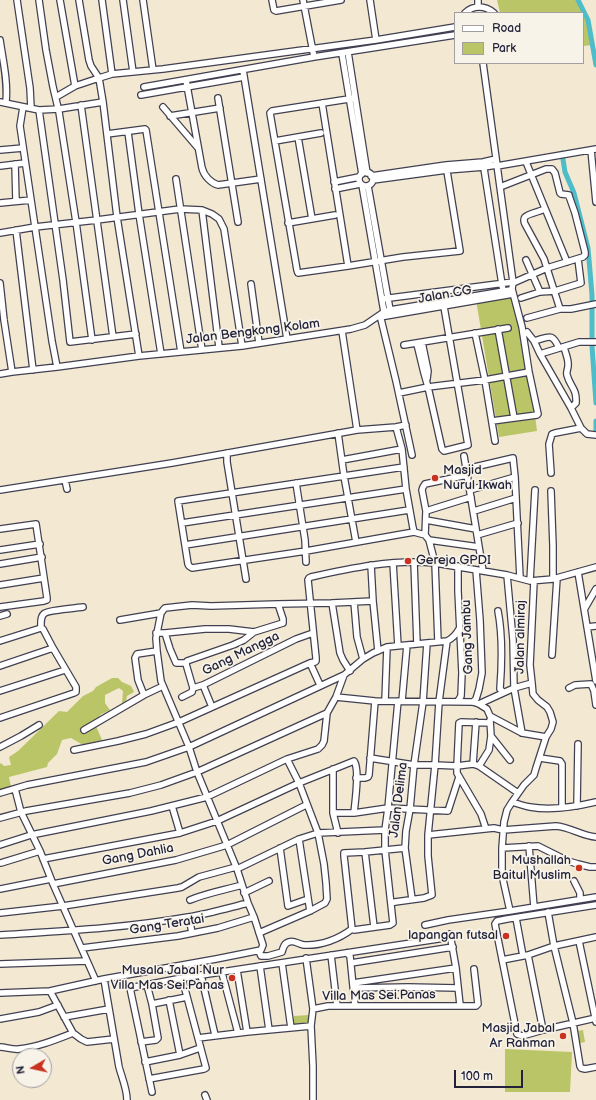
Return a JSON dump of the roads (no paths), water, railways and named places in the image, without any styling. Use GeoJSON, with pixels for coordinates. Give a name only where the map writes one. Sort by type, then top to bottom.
{"type":"FeatureCollection","features":[{"type":"Feature","properties":{"kind":"street"},"geometry":{"type":"LineString","coordinates":[[17,0],[30,88],[31,108]]}},
{"type":"Feature","properties":{"kind":"street"},"geometry":{"type":"LineString","coordinates":[[39,0],[46,50],[59,109],[92,340]]}},
{"type":"Feature","properties":{"kind":"street"},"geometry":{"type":"LineString","coordinates":[[60,0],[75,86]]}},
{"type":"Feature","properties":{"kind":"street"},"geometry":{"type":"LineString","coordinates":[[79,0],[89,60],[99,78],[139,356]]}},
{"type":"Feature","properties":{"kind":"street"},"geometry":{"type":"LineString","coordinates":[[102,0],[112,74]]}},
{"type":"Feature","properties":{"kind":"street"},"geometry":{"type":"LineString","coordinates":[[124,0],[133,72]]}},
{"type":"Feature","properties":{"kind":"street"},"geometry":{"type":"LineString","coordinates":[[143,0],[153,70]]}},
{"type":"Feature","properties":{"kind":"street"},"geometry":{"type":"LineString","coordinates":[[272,0],[274,10],[303,3],[337,0]]}},
{"type":"Feature","properties":{"kind":"street"},"geometry":{"type":"LineString","coordinates":[[370,0],[376,40]]}},
{"type":"Feature","properties":{"kind":"street"},"geometry":{"type":"LineString","coordinates":[[478,0],[478,7]]}},
{"type":"Feature","properties":{"kind":"street"},"geometry":{"type":"LineString","coordinates":[[303,3],[314,57]]}},
{"type":"Feature","properties":{"kind":"street"},"geometry":{"type":"LineString","coordinates":[[466,12],[472,8],[478,7],[485,7],[493,12]]}},
{"type":"Feature","properties":{"kind":"street"},"geometry":{"type":"LineString","coordinates":[[56,97],[75,86],[112,74],[153,70],[376,40],[454,27]]}},
{"type":"Feature","properties":{"kind":"street"},"geometry":{"type":"LineString","coordinates":[[144,87],[314,57],[454,35]]}},
{"type":"Feature","properties":{"kind":"street"},"geometry":{"type":"LineString","coordinates":[[0,40],[6,86],[3,102],[39,110],[59,109],[103,102]]}},
{"type":"Feature","properties":{"kind":"street"},"geometry":{"type":"LineString","coordinates":[[345,53],[366,176],[372,183],[368,186],[384,313],[398,393],[412,455]]}},
{"type":"Feature","properties":{"kind":"street"},"geometry":{"type":"LineString","coordinates":[[483,64],[513,287],[538,414],[492,421]]}},
{"type":"Feature","properties":{"kind":"street"},"geometry":{"type":"LineString","coordinates":[[243,70],[287,339]]}},
{"type":"Feature","properties":{"kind":"street"},"geometry":{"type":"LineString","coordinates":[[141,95],[244,77]]}},
{"type":"Feature","properties":{"kind":"street"},"geometry":{"type":"LineString","coordinates":[[186,80],[203,172],[206,177],[216,185],[261,180]]}},
{"type":"Feature","properties":{"kind":"street"},"geometry":{"type":"LineString","coordinates":[[218,98],[238,222]]}},
{"type":"Feature","properties":{"kind":"street"},"geometry":{"type":"LineString","coordinates":[[352,99],[271,112],[270,114],[288,224],[298,273],[403,257],[460,251],[446,168]]}},
{"type":"Feature","properties":{"kind":"street"},"geometry":{"type":"LineString","coordinates":[[322,103],[348,266]]}},
{"type":"Feature","properties":{"kind":"street"},"geometry":{"type":"LineString","coordinates":[[81,105],[113,337]]}},
{"type":"Feature","properties":{"kind":"street"},"geometry":{"type":"LineString","coordinates":[[23,107],[20,126],[57,368]]}},
{"type":"Feature","properties":{"kind":"street"},"geometry":{"type":"LineString","coordinates":[[163,108],[199,149]]}},
{"type":"Feature","properties":{"kind":"street"},"geometry":{"type":"LineString","coordinates":[[170,116],[220,108]]}},
{"type":"Feature","properties":{"kind":"street"},"geometry":{"type":"LineString","coordinates":[[39,110],[64,280],[70,342],[136,334]]}},
{"type":"Feature","properties":{"kind":"street"},"geometry":{"type":"LineString","coordinates":[[107,134],[142,129],[146,130],[160,211],[181,352]]}},
{"type":"Feature","properties":{"kind":"street"},"geometry":{"type":"LineString","coordinates":[[128,132],[161,354]]}},
{"type":"Feature","properties":{"kind":"street"},"geometry":{"type":"LineString","coordinates":[[275,141],[321,133]]}},
{"type":"Feature","properties":{"kind":"street"},"geometry":{"type":"LineString","coordinates":[[298,137],[312,219]]}},
{"type":"Feature","properties":{"kind":"street"},"geometry":{"type":"LineString","coordinates":[[0,150],[23,148]]}},
{"type":"Feature","properties":{"kind":"street"},"geometry":{"type":"LineString","coordinates":[[334,182],[366,176],[483,164],[526,162],[594,149],[596,202]]}},
{"type":"Feature","properties":{"kind":"street"},"geometry":{"type":"LineString","coordinates":[[526,162],[567,262]]}},
{"type":"Feature","properties":{"kind":"street"},"geometry":{"type":"LineString","coordinates":[[0,166],[25,163]]}},
{"type":"Feature","properties":{"kind":"street"},"geometry":{"type":"LineString","coordinates":[[15,164],[16,201]]}},
{"type":"Feature","properties":{"kind":"street"},"geometry":{"type":"LineString","coordinates":[[483,164],[503,291]]}},
{"type":"Feature","properties":{"kind":"street"},"geometry":{"type":"LineString","coordinates":[[500,187],[546,169],[552,169],[560,193],[569,195],[585,252],[585,255],[578,259],[532,274],[513,287]]}},
{"type":"Feature","properties":{"kind":"street"},"geometry":{"type":"LineString","coordinates":[[366,176],[359,182],[361,184],[378,261],[388,298],[384,313]]}},
{"type":"Feature","properties":{"kind":"street"},"geometry":{"type":"LineString","coordinates":[[176,179],[202,350]]}},
{"type":"Feature","properties":{"kind":"street"},"geometry":{"type":"LineString","coordinates":[[336,189],[361,184],[368,186]]}},
{"type":"Feature","properties":{"kind":"street"},"geometry":{"type":"LineString","coordinates":[[0,203],[31,200]]}},
{"type":"Feature","properties":{"kind":"street"},"geometry":{"type":"LineString","coordinates":[[0,233],[35,226],[56,225],[180,209],[202,210],[216,216],[224,229],[242,346]]}},
{"type":"Feature","properties":{"kind":"street"},"geometry":{"type":"LineString","coordinates":[[544,209],[528,215],[524,220],[544,259],[560,309]]}},
{"type":"Feature","properties":{"kind":"street"},"geometry":{"type":"LineString","coordinates":[[202,210],[219,347]]}},
{"type":"Feature","properties":{"kind":"street"},"geometry":{"type":"LineString","coordinates":[[288,224],[335,215]]}},
{"type":"Feature","properties":{"kind":"street"},"geometry":{"type":"LineString","coordinates":[[16,230],[33,370]]}},
{"type":"Feature","properties":{"kind":"street"},"geometry":{"type":"LineString","coordinates":[[521,298],[540,292],[555,291],[581,283],[578,259]]}},
{"type":"Feature","properties":{"kind":"street"},"geometry":{"type":"LineString","coordinates":[[526,260],[540,292]]}},
{"type":"Feature","properties":{"kind":"street"},"geometry":{"type":"LineString","coordinates":[[0,283],[12,372]]}},
{"type":"Feature","properties":{"kind":"street"},"geometry":{"type":"LineString","coordinates":[[382,299],[502,283],[513,287]]}},
{"type":"Feature","properties":{"kind":"street"},"geometry":{"type":"LineString","coordinates":[[251,284],[259,343]]}},
{"type":"Feature","properties":{"kind":"street","name":"Jalan Bengkong Kolam"},"geometry":{"type":"LineString","coordinates":[[0,374],[57,368],[139,356],[219,347],[242,346],[342,331],[365,325],[384,313],[443,304],[509,290],[513,287]]}},
{"type":"Feature","properties":{"kind":"street","name":"Jalan CG"},"geometry":{"type":"LineString","coordinates":[[384,313],[443,304],[513,287]]}},
{"type":"Feature","properties":{"kind":"street"},"geometry":{"type":"LineString","coordinates":[[420,343],[428,371],[428,387],[444,451],[468,445],[443,304]]}},
{"type":"Feature","properties":{"kind":"street"},"geometry":{"type":"LineString","coordinates":[[527,318],[560,309],[571,309],[593,304]]}},
{"type":"Feature","properties":{"kind":"street"},"geometry":{"type":"LineString","coordinates":[[404,346],[508,328]]}},
{"type":"Feature","properties":{"kind":"street"},"geometry":{"type":"LineString","coordinates":[[498,329],[514,418]]}},
{"type":"Feature","properties":{"kind":"street"},"geometry":{"type":"LineString","coordinates":[[342,331],[357,430]]}},
{"type":"Feature","properties":{"kind":"street"},"geometry":{"type":"LineString","coordinates":[[528,332],[581,428],[588,434],[596,435]]}},
{"type":"Feature","properties":{"kind":"street"},"geometry":{"type":"LineString","coordinates":[[475,333],[495,440]]}},
{"type":"Feature","properties":{"kind":"street"},"geometry":{"type":"LineString","coordinates":[[534,341],[550,337],[556,340],[561,348],[568,365],[568,376],[574,387],[576,395],[576,403],[571,408]]}},
{"type":"Feature","properties":{"kind":"street"},"geometry":{"type":"LineString","coordinates":[[540,354],[579,342],[593,342]]}},
{"type":"Feature","properties":{"kind":"street"},"geometry":{"type":"LineString","coordinates":[[398,393],[529,372]]}},
{"type":"Feature","properties":{"kind":"street"},"geometry":{"type":"LineString","coordinates":[[0,490],[227,453],[338,433],[406,425]]}},
{"type":"Feature","properties":{"kind":"street"},"geometry":{"type":"LineString","coordinates":[[396,427],[402,449],[409,510],[414,532]]}},
{"type":"Feature","properties":{"kind":"street"},"geometry":{"type":"LineString","coordinates":[[551,474],[550,444],[552,434],[555,432],[581,428]]}},
{"type":"Feature","properties":{"kind":"street"},"geometry":{"type":"LineString","coordinates":[[338,433],[356,542]]}},
{"type":"Feature","properties":{"kind":"street"},"geometry":{"type":"LineString","coordinates":[[342,460],[402,449]]}},
{"type":"Feature","properties":{"kind":"street"},"geometry":{"type":"LineString","coordinates":[[227,453],[235,515],[246,578]]}},
{"type":"Feature","properties":{"kind":"street"},"geometry":{"type":"LineString","coordinates":[[464,456],[484,571]]}},
{"type":"Feature","properties":{"kind":"street"},"geometry":{"type":"LineString","coordinates":[[438,642],[435,563],[427,538],[426,511],[422,490],[425,484],[512,458],[514,459],[520,578]]}},
{"type":"Feature","properties":{"kind":"street"},"geometry":{"type":"LineString","coordinates":[[404,467],[178,501],[188,564],[190,568],[306,551],[414,532],[427,538],[479,546]]}},
{"type":"Feature","properties":{"kind":"street"},"geometry":{"type":"LineString","coordinates":[[470,490],[515,478]]}},
{"type":"Feature","properties":{"kind":"street"},"geometry":{"type":"LineString","coordinates":[[65,480],[67,490]]}},
{"type":"Feature","properties":{"kind":"street"},"geometry":{"type":"LineString","coordinates":[[296,483],[303,527],[306,562]]}},
{"type":"Feature","properties":{"kind":"street"},"geometry":{"type":"LineString","coordinates":[[182,523],[406,489]]}},
{"type":"Feature","properties":{"kind":"street","name":"Jalan almiraj"},"geometry":{"type":"LineString","coordinates":[[510,911],[502,875],[504,822],[507,810],[512,802],[534,775],[546,737],[552,727],[553,722],[550,712],[533,694],[530,665],[536,490]]}},
{"type":"Feature","properties":{"kind":"street"},"geometry":{"type":"LineString","coordinates":[[551,491],[555,578],[552,655]]}},
{"type":"Feature","properties":{"kind":"street"},"geometry":{"type":"LineString","coordinates":[[426,511],[471,497]]}},
{"type":"Feature","properties":{"kind":"street"},"geometry":{"type":"LineString","coordinates":[[474,511],[516,498]]}},
{"type":"Feature","properties":{"kind":"street"},"geometry":{"type":"LineString","coordinates":[[185,545],[239,538],[409,510]]}},
{"type":"Feature","properties":{"kind":"street"},"geometry":{"type":"LineString","coordinates":[[426,520],[476,529]]}},
{"type":"Feature","properties":{"kind":"street"},"geometry":{"type":"LineString","coordinates":[[477,535],[518,523]]}},
{"type":"Feature","properties":{"kind":"street"},"geometry":{"type":"LineString","coordinates":[[0,529],[36,524],[47,598],[47,600],[0,608]]}},
{"type":"Feature","properties":{"kind":"street"},"geometry":{"type":"LineString","coordinates":[[0,550],[40,544]]}},
{"type":"Feature","properties":{"kind":"street"},"geometry":{"type":"LineString","coordinates":[[0,564],[42,557]]}},
{"type":"Feature","properties":{"kind":"street"},"geometry":{"type":"LineString","coordinates":[[414,562],[417,644]]}},
{"type":"Feature","properties":{"kind":"street"},"geometry":{"type":"LineString","coordinates":[[74,750],[139,736],[179,722],[315,662],[309,578],[371,565],[414,562],[458,566],[532,581],[555,578],[596,567]]}},
{"type":"Feature","properties":{"kind":"street"},"geometry":{"type":"LineString","coordinates":[[393,563],[398,646]]}},
{"type":"Feature","properties":{"kind":"street"},"geometry":{"type":"LineString","coordinates":[[371,565],[378,651]]}},
{"type":"Feature","properties":{"kind":"street"},"geometry":{"type":"LineString","coordinates":[[458,566],[459,629],[462,673],[461,696],[458,702]]}},
{"type":"Feature","properties":{"kind":"street","name":"Gang Jambu"},"geometry":{"type":"LineString","coordinates":[[473,702],[476,699],[482,673],[476,570]]}},
{"type":"Feature","properties":{"kind":"street"},"geometry":{"type":"LineString","coordinates":[[578,572],[596,681]]}},
{"type":"Feature","properties":{"kind":"street"},"geometry":{"type":"LineString","coordinates":[[507,575],[513,640],[514,688],[522,733]]}},
{"type":"Feature","properties":{"kind":"street"},"geometry":{"type":"LineString","coordinates":[[0,585],[44,578]]}},
{"type":"Feature","properties":{"kind":"street"},"geometry":{"type":"LineString","coordinates":[[584,608],[596,590]]}},
{"type":"Feature","properties":{"kind":"street"},"geometry":{"type":"LineString","coordinates":[[0,993],[50,991],[104,979],[261,950],[263,945],[236,868],[160,677],[156,633],[161,613],[164,608],[192,605],[332,604],[373,601]]}},
{"type":"Feature","properties":{"kind":"street"},"geometry":{"type":"LineString","coordinates":[[354,602],[357,637],[363,659]]}},
{"type":"Feature","properties":{"kind":"street"},"geometry":{"type":"LineString","coordinates":[[156,633],[205,629],[229,629],[254,632],[283,624],[283,619],[278,604]]}},
{"type":"Feature","properties":{"kind":"street"},"geometry":{"type":"LineString","coordinates":[[332,604],[340,652],[350,670]]}},
{"type":"Feature","properties":{"kind":"street"},"geometry":{"type":"LineString","coordinates":[[0,718],[76,692],[76,686],[41,628],[42,616],[45,613],[83,607]]}},
{"type":"Feature","properties":{"kind":"street"},"geometry":{"type":"LineString","coordinates":[[498,611],[502,637],[502,673],[500,689],[505,692]]}},
{"type":"Feature","properties":{"kind":"street"},"geometry":{"type":"LineString","coordinates":[[120,620],[161,613]]}},
{"type":"Feature","properties":{"kind":"street"},"geometry":{"type":"LineString","coordinates":[[0,616],[7,614]]}},
{"type":"Feature","properties":{"kind":"street"},"geometry":{"type":"LineString","coordinates":[[588,627],[596,626]]}},
{"type":"Feature","properties":{"kind":"street"},"geometry":{"type":"LineString","coordinates":[[0,641],[41,628]]}},
{"type":"Feature","properties":{"kind":"street"},"geometry":{"type":"LineString","coordinates":[[0,793],[27,785],[136,765],[189,747],[344,675],[363,659],[378,651],[388,647],[447,641],[456,635],[459,629]]}},
{"type":"Feature","properties":{"kind":"street"},"geometry":{"type":"LineString","coordinates":[[165,633],[176,664],[186,663],[188,659],[233,645],[244,640],[254,632]]}},
{"type":"Feature","properties":{"kind":"street","name":"Gang Mangga"},"geometry":{"type":"LineString","coordinates":[[182,697],[192,692],[193,688],[203,685],[313,632]]}},
{"type":"Feature","properties":{"kind":"street"},"geometry":{"type":"LineString","coordinates":[[392,903],[432,895],[428,856],[428,835],[435,765],[439,702],[447,641]]}},
{"type":"Feature","properties":{"kind":"street","name":"Jalan Delima"},"geometry":{"type":"LineString","coordinates":[[412,899],[405,848],[414,765],[423,702],[427,643]]}},
{"type":"Feature","properties":{"kind":"street"},"geometry":{"type":"LineString","coordinates":[[259,951],[261,956],[268,956],[282,952],[286,943],[290,941],[295,941],[302,945],[319,944],[341,936],[352,929],[354,930],[390,925],[393,923],[385,850],[385,830],[408,645]]}},
{"type":"Feature","properties":{"kind":"street"},"geometry":{"type":"LineString","coordinates":[[385,701],[388,647]]}},
{"type":"Feature","properties":{"kind":"street"},"geometry":{"type":"LineString","coordinates":[[0,666],[53,648]]}},
{"type":"Feature","properties":{"kind":"street"},"geometry":{"type":"LineString","coordinates":[[144,695],[138,680],[136,655],[157,651]]}},
{"type":"Feature","properties":{"kind":"street"},"geometry":{"type":"LineString","coordinates":[[186,663],[193,688]]}},
{"type":"Feature","properties":{"kind":"street"},"geometry":{"type":"LineString","coordinates":[[310,663],[320,685]]}},
{"type":"Feature","properties":{"kind":"street"},"geometry":{"type":"LineString","coordinates":[[0,692],[65,670]]}},
{"type":"Feature","properties":{"kind":"street"},"geometry":{"type":"LineString","coordinates":[[0,845],[31,835],[172,806],[208,797],[287,759],[318,749],[324,741],[327,713],[336,697],[344,675]]}},
{"type":"Feature","properties":{"kind":"street"},"geometry":{"type":"LineString","coordinates":[[479,704],[514,688],[532,683]]}},
{"type":"Feature","properties":{"kind":"street"},"geometry":{"type":"LineString","coordinates":[[569,688],[573,685],[590,684],[594,691],[596,705]]}},
{"type":"Feature","properties":{"kind":"street"},"geometry":{"type":"LineString","coordinates":[[203,685],[212,707]]}},
{"type":"Feature","properties":{"kind":"street"},"geometry":{"type":"LineString","coordinates":[[84,730],[144,695],[163,686]]}},
{"type":"Feature","properties":{"kind":"street"},"geometry":{"type":"LineString","coordinates":[[336,697],[375,701],[473,702],[479,704],[486,709],[490,716],[491,736],[489,750],[476,765]]}},
{"type":"Feature","properties":{"kind":"street"},"geometry":{"type":"LineString","coordinates":[[356,778],[368,777],[375,701]]}},
{"type":"Feature","properties":{"kind":"street"},"geometry":{"type":"LineString","coordinates":[[0,818],[21,812],[130,793],[161,785],[197,772],[327,713]]}},
{"type":"Feature","properties":{"kind":"street"},"geometry":{"type":"LineString","coordinates":[[490,716],[522,733],[546,737]]}},
{"type":"Feature","properties":{"kind":"street"},"geometry":{"type":"LineString","coordinates":[[476,722],[476,765]]}},
{"type":"Feature","properties":{"kind":"street"},"geometry":{"type":"LineString","coordinates":[[486,829],[481,814],[459,777],[457,766],[459,723],[490,723]]}},
{"type":"Feature","properties":{"kind":"street"},"geometry":{"type":"LineString","coordinates":[[0,747],[39,725]]}},
{"type":"Feature","properties":{"kind":"street"},"geometry":{"type":"LineString","coordinates":[[491,736],[510,760]]}},
{"type":"Feature","properties":{"kind":"street"},"geometry":{"type":"LineString","coordinates":[[577,806],[578,744]]}},
{"type":"Feature","properties":{"kind":"street"},"geometry":{"type":"LineString","coordinates":[[370,758],[414,765],[476,765],[518,793]]}},
{"type":"Feature","properties":{"kind":"street"},"geometry":{"type":"LineString","coordinates":[[540,758],[560,762],[562,764],[562,807]]}},
{"type":"Feature","properties":{"kind":"street"},"geometry":{"type":"LineString","coordinates":[[259,933],[310,911],[325,903],[327,899],[324,864],[318,833],[299,783],[287,759]]}},
{"type":"Feature","properties":{"kind":"street"},"geometry":{"type":"LineString","coordinates":[[43,859],[180,833],[217,821],[299,783],[352,761],[354,761],[356,765],[354,813]]}},
{"type":"Feature","properties":{"kind":"street"},"geometry":{"type":"LineString","coordinates":[[333,769],[333,813],[338,833]]}},
{"type":"Feature","properties":{"kind":"street"},"geometry":{"type":"LineString","coordinates":[[333,813],[354,813],[388,808],[447,811],[449,810],[459,777]]}},
{"type":"Feature","properties":{"kind":"street"},"geometry":{"type":"LineString","coordinates":[[15,789],[21,812],[40,851],[52,882],[96,981]]}},
{"type":"Feature","properties":{"kind":"street"},"geometry":{"type":"LineString","coordinates":[[512,802],[531,807],[548,808],[577,806],[596,802]]}},
{"type":"Feature","properties":{"kind":"street","name":"Gang Dahlia"},"geometry":{"type":"LineString","coordinates":[[0,889],[52,882],[176,860],[227,845],[306,804]]}},
{"type":"Feature","properties":{"kind":"street"},"geometry":{"type":"LineString","coordinates":[[172,806],[180,833]]}},
{"type":"Feature","properties":{"kind":"street"},"geometry":{"type":"LineString","coordinates":[[428,835],[494,828],[503,830],[556,826],[563,827],[586,836],[596,837]]}},
{"type":"Feature","properties":{"kind":"street"},"geometry":{"type":"LineString","coordinates":[[0,913],[63,906],[178,888],[199,877],[236,868],[299,839],[318,833],[385,830]]}},
{"type":"Feature","properties":{"kind":"street"},"geometry":{"type":"LineString","coordinates":[[299,839],[310,911]]}},
{"type":"Feature","properties":{"kind":"street"},"geometry":{"type":"LineString","coordinates":[[530,846],[534,907]]}},
{"type":"Feature","properties":{"kind":"street"},"geometry":{"type":"LineString","coordinates":[[502,848],[538,846],[568,861],[590,867],[596,867]]}},
{"type":"Feature","properties":{"kind":"street"},"geometry":{"type":"LineString","coordinates":[[280,848],[288,906],[308,899]]}},
{"type":"Feature","properties":{"kind":"street"},"geometry":{"type":"LineString","coordinates":[[352,929],[344,852],[365,852],[405,848]]}},
{"type":"Feature","properties":{"kind":"street"},"geometry":{"type":"LineString","coordinates":[[0,864],[40,851]]}},
{"type":"Feature","properties":{"kind":"street"},"geometry":{"type":"LineString","coordinates":[[365,852],[374,927]]}},
{"type":"Feature","properties":{"kind":"street"},"geometry":{"type":"LineString","coordinates":[[244,893],[269,881]]}},
{"type":"Feature","properties":{"kind":"street"},"geometry":{"type":"LineString","coordinates":[[574,881],[580,893],[580,899]]}},
{"type":"Feature","properties":{"kind":"street"},"geometry":{"type":"LineString","coordinates":[[190,900],[204,894],[227,890],[242,885]]}},
{"type":"Feature","properties":{"kind":"street"},"geometry":{"type":"LineString","coordinates":[[425,925],[448,920],[596,897]]}},
{"type":"Feature","properties":{"kind":"street"},"geometry":{"type":"LineString","coordinates":[[0,936],[74,931],[189,917],[248,903]]}},
{"type":"Feature","properties":{"kind":"street"},"geometry":{"type":"LineString","coordinates":[[579,941],[596,1019],[573,1023],[522,1036],[517,1034],[495,922],[596,905]]}},
{"type":"Feature","properties":{"kind":"street"},"geometry":{"type":"LineString","coordinates":[[548,912],[554,946],[573,1023],[581,1068],[585,1069],[596,1067]]}},
{"type":"Feature","properties":{"kind":"street"},"geometry":{"type":"LineString","coordinates":[[189,917],[192,933]]}},
{"type":"Feature","properties":{"kind":"street","name":"Gang Teratai"},"geometry":{"type":"LineString","coordinates":[[82,948],[178,936],[218,928],[254,917]]}},
{"type":"Feature","properties":{"kind":"street"},"geometry":{"type":"LineString","coordinates":[[516,918],[543,1030]]}},
{"type":"Feature","properties":{"kind":"street"},"geometry":{"type":"LineString","coordinates":[[152,1092],[131,988],[182,978],[222,973],[306,958],[348,953],[450,935],[456,968],[460,1005]]}},
{"type":"Feature","properties":{"kind":"street"},"geometry":{"type":"LineString","coordinates":[[502,960],[554,946],[596,937]]}},
{"type":"Feature","properties":{"kind":"street"},"geometry":{"type":"LineString","coordinates":[[351,963],[453,947]]}},
{"type":"Feature","properties":{"kind":"street"},"geometry":{"type":"LineString","coordinates":[[348,953],[351,963],[355,1006]]}},
{"type":"Feature","properties":{"kind":"street"},"geometry":{"type":"LineString","coordinates":[[331,955],[336,1006]]}},
{"type":"Feature","properties":{"kind":"street"},"geometry":{"type":"LineString","coordinates":[[306,958],[313,1009]]}},
{"type":"Feature","properties":{"kind":"street"},"geometry":{"type":"LineString","coordinates":[[0,964],[87,961]]}},
{"type":"Feature","properties":{"kind":"street"},"geometry":{"type":"LineString","coordinates":[[282,963],[291,1028]]}},
{"type":"Feature","properties":{"kind":"street"},"geometry":{"type":"LineString","coordinates":[[260,966],[269,1030]]}},
{"type":"Feature","properties":{"kind":"street"},"geometry":{"type":"LineString","coordinates":[[353,986],[456,968]]}},
{"type":"Feature","properties":{"kind":"street","name":"Villa Mas Sei.Panas"},"geometry":{"type":"LineString","coordinates":[[313,1100],[311,1026],[313,1009],[328,1006],[476,1006],[474,969]]}},
{"type":"Feature","properties":{"kind":"street"},"geometry":{"type":"LineString","coordinates":[[237,970],[247,1032]]}},
{"type":"Feature","properties":{"kind":"street"},"geometry":{"type":"LineString","coordinates":[[222,973],[238,1033]]}},
{"type":"Feature","properties":{"kind":"street"},"geometry":{"type":"LineString","coordinates":[[201,975],[215,1035]]}},
{"type":"Feature","properties":{"kind":"street"},"geometry":{"type":"LineString","coordinates":[[149,1079],[205,1069],[206,1067],[182,978]]}},
{"type":"Feature","properties":{"kind":"street"},"geometry":{"type":"LineString","coordinates":[[104,979],[120,1071],[127,1100]]}},
{"type":"Feature","properties":{"kind":"street"},"geometry":{"type":"LineString","coordinates":[[141,1042],[156,1040],[158,1038],[147,985]]}},
{"type":"Feature","properties":{"kind":"street"},"geometry":{"type":"LineString","coordinates":[[353,986],[458,988]]}},
{"type":"Feature","properties":{"kind":"street"},"geometry":{"type":"LineString","coordinates":[[50,991],[73,1033],[87,1042],[114,1039]]}},
{"type":"Feature","properties":{"kind":"street"},"geometry":{"type":"LineString","coordinates":[[152,1004],[187,997]]}},
{"type":"Feature","properties":{"kind":"street"},"geometry":{"type":"LineString","coordinates":[[169,1000],[180,1055]]}},
{"type":"Feature","properties":{"kind":"street"},"geometry":{"type":"LineString","coordinates":[[0,1019],[39,1012],[58,1005]]}},
{"type":"Feature","properties":{"kind":"street"},"geometry":{"type":"LineString","coordinates":[[64,1017],[109,1009]]}},
{"type":"Feature","properties":{"kind":"street"},"geometry":{"type":"LineString","coordinates":[[198,1038],[311,1026]]}},
{"type":"Feature","properties":{"kind":"street"},"geometry":{"type":"LineString","coordinates":[[0,1047],[18,1049],[35,1046],[73,1033]]}},
{"type":"Feature","properties":{"kind":"street"},"geometry":{"type":"LineString","coordinates":[[145,1062],[180,1055],[200,1048]]}},
{"type":"Feature","properties":{"kind":"waterway"},"geometry":{"type":"LineString","coordinates":[[578,0],[588,20],[596,65]]}},
{"type":"Feature","properties":{"kind":"waterway"},"geometry":{"type":"LineString","coordinates":[[562,153],[565,172],[574,193],[588,248],[592,295],[592,346],[596,403]]}},
{"type":"Feature","properties":{"kind":"waterway"},"geometry":{"type":"LineString","coordinates":[[596,421],[596,431]]}},
{"type":"Feature","properties":{"kind":"place","name":"Masjid Nurul Ikwah"},"geometry":{"type":"Point","coordinates":[435,478]}},
{"type":"Feature","properties":{"kind":"place","name":"Gereja GPDI"},"geometry":{"type":"Point","coordinates":[408,561]}},
{"type":"Feature","properties":{"kind":"place","name":"Mushallah Baitul Muslim"},"geometry":{"type":"Point","coordinates":[579,868]}},
{"type":"Feature","properties":{"kind":"place","name":"lapangan futsal"},"geometry":{"type":"Point","coordinates":[506,936]}},
{"type":"Feature","properties":{"kind":"place","name":"Musala Jabal Nur Villa Mas Sei.Panas"},"geometry":{"type":"Point","coordinates":[232,978]}},
{"type":"Feature","properties":{"kind":"place","name":"Masjid Jabal Ar Rahman"},"geometry":{"type":"Point","coordinates":[563,1036]}}]}
